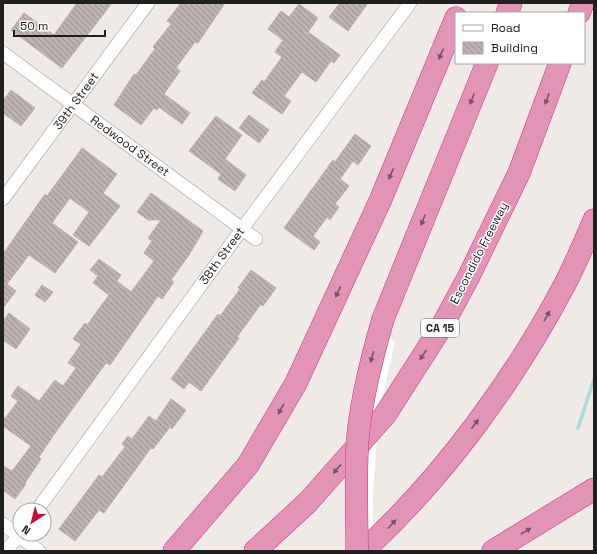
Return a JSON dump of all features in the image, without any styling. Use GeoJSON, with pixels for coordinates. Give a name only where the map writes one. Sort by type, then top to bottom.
{"type":"FeatureCollection","features":[{"type":"Feature","properties":{"kind":"highway"},"geometry":{"type":"LineString","coordinates":[[174,551],[248,466],[296,383],[380,201],[455,20]]}},
{"type":"Feature","properties":{"kind":"highway"},"geometry":{"type":"LineString","coordinates":[[357,551],[358,435],[369,368],[383,319],[487,64]]}},
{"type":"Feature","properties":{"kind":"highway","name":"Escondido Freeway"},"geometry":{"type":"LineString","coordinates":[[255,551],[308,502],[385,415],[442,326],[468,278],[519,173],[560,64]]}},
{"type":"Feature","properties":{"kind":"highway"},"geometry":{"type":"LineString","coordinates":[[363,551],[390,527],[460,444],[524,356],[566,283],[594,220]]}},
{"type":"Feature","properties":{"kind":"highway"},"geometry":{"type":"LineString","coordinates":[[493,551],[590,492]]}},
{"type":"Feature","properties":{"kind":"street","name":"39th Street"},"geometry":{"type":"LineString","coordinates":[[3,199],[148,3]]}},
{"type":"Feature","properties":{"kind":"street","name":"38th Street"},"geometry":{"type":"LineString","coordinates":[[43,502],[242,229],[410,3]]}},
{"type":"Feature","properties":{"kind":"street","name":"Redwood Street"},"geometry":{"type":"LineString","coordinates":[[3,54],[256,239]]}},
{"type":"Feature","properties":{"kind":"street"},"geometry":{"type":"LineString","coordinates":[[3,524],[12,530]]}},
{"type":"Feature","properties":{"kind":"street"},"geometry":{"type":"LineString","coordinates":[[6,551],[13,542]]}},
{"type":"Feature","properties":{"kind":"street"},"geometry":{"type":"LineString","coordinates":[[28,542],[39,551]]}},
{"type":"Feature","properties":{"kind":"pier"},"geometry":{"type":"Polygon","coordinates":[[[375,334],[395,341],[381,405],[377,435],[373,495],[373,551],[351,542],[375,334]]]}},
{"type":"Feature","properties":{"kind":"building"},"geometry":{"type":"Polygon","coordinates":[[[77,3],[112,3],[62,68],[11,30],[24,13],[54,35],[77,3]]]}},
{"type":"Feature","properties":{"kind":"building"},"geometry":{"type":"Polygon","coordinates":[[[181,3],[225,3],[198,43],[195,42],[176,68],[180,71],[164,94],[190,113],[182,124],[159,107],[157,110],[154,108],[141,125],[114,105],[134,74],[136,75],[155,49],[153,47],[171,24],[167,21],[181,3]]]}},
{"type":"Feature","properties":{"kind":"building"},"geometry":{"type":"Polygon","coordinates":[[[340,3],[368,3],[348,31],[329,17],[340,3]]]}},
{"type":"Feature","properties":{"kind":"building"},"geometry":{"type":"Polygon","coordinates":[[[299,4],[318,18],[308,32],[340,55],[334,63],[331,61],[316,82],[302,72],[284,96],[291,101],[282,114],[252,93],[262,80],[264,82],[282,57],[275,52],[283,40],[268,29],[281,11],[289,17],[299,4]]]}},
{"type":"Feature","properties":{"kind":"building"},"geometry":{"type":"Polygon","coordinates":[[[11,90],[35,108],[21,126],[3,113],[3,101],[11,90]]]}},
{"type":"Feature","properties":{"kind":"building"},"geometry":{"type":"Polygon","coordinates":[[[249,115],[269,130],[259,143],[239,128],[249,115]]]}},
{"type":"Feature","properties":{"kind":"building"},"geometry":{"type":"Polygon","coordinates":[[[216,116],[242,135],[225,159],[246,175],[235,191],[218,179],[221,174],[189,151],[216,116]]]}},
{"type":"Feature","properties":{"kind":"building"},"geometry":{"type":"Polygon","coordinates":[[[355,134],[371,146],[358,165],[353,161],[340,179],[349,186],[335,204],[339,207],[330,220],[327,217],[313,236],[320,242],[314,250],[284,228],[333,160],[335,162],[355,134]]]}},
{"type":"Feature","properties":{"kind":"building"},"geometry":{"type":"Polygon","coordinates":[[[82,148],[117,174],[103,193],[120,206],[89,246],[73,235],[89,212],[70,198],[52,223],[78,242],[55,273],[29,255],[7,284],[16,291],[3,308],[3,254],[45,194],[47,196],[82,148]]]}},
{"type":"Feature","properties":{"kind":"building"},"geometry":{"type":"Polygon","coordinates":[[[151,193],[203,231],[189,255],[171,280],[174,282],[162,299],[158,296],[110,365],[106,363],[55,433],[39,457],[41,459],[25,483],[26,484],[15,499],[3,490],[3,466],[12,471],[31,446],[3,426],[3,421],[18,401],[11,396],[18,386],[39,401],[55,380],[63,386],[76,368],[68,363],[81,344],[73,339],[85,323],[87,325],[109,295],[93,283],[98,276],[90,270],[99,259],[121,275],[117,281],[131,292],[154,261],[144,253],[152,241],[148,238],[161,220],[148,220],[137,212],[151,193]]]}},
{"type":"Feature","properties":{"kind":"building"},"geometry":{"type":"Polygon","coordinates":[[[251,270],[276,288],[263,306],[261,304],[201,391],[189,382],[184,389],[171,379],[218,314],[220,316],[240,289],[238,288],[251,270]]]}},
{"type":"Feature","properties":{"kind":"building"},"geometry":{"type":"Polygon","coordinates":[[[42,285],[53,292],[45,302],[35,295],[42,285]]]}},
{"type":"Feature","properties":{"kind":"building"},"geometry":{"type":"Polygon","coordinates":[[[9,313],[30,329],[16,349],[3,340],[3,321],[9,313]]]}},
{"type":"Feature","properties":{"kind":"building"},"geometry":{"type":"Polygon","coordinates":[[[171,399],[186,410],[172,429],[170,427],[153,449],[151,448],[104,513],[99,510],[75,541],[59,529],[99,475],[102,477],[125,447],[122,444],[128,436],[132,439],[149,416],[156,421],[171,399]]]}},
{"type":"Feature","properties":{"kind":"waterway"},"geometry":{"type":"LineString","coordinates":[[578,428],[594,379]]}}]}
